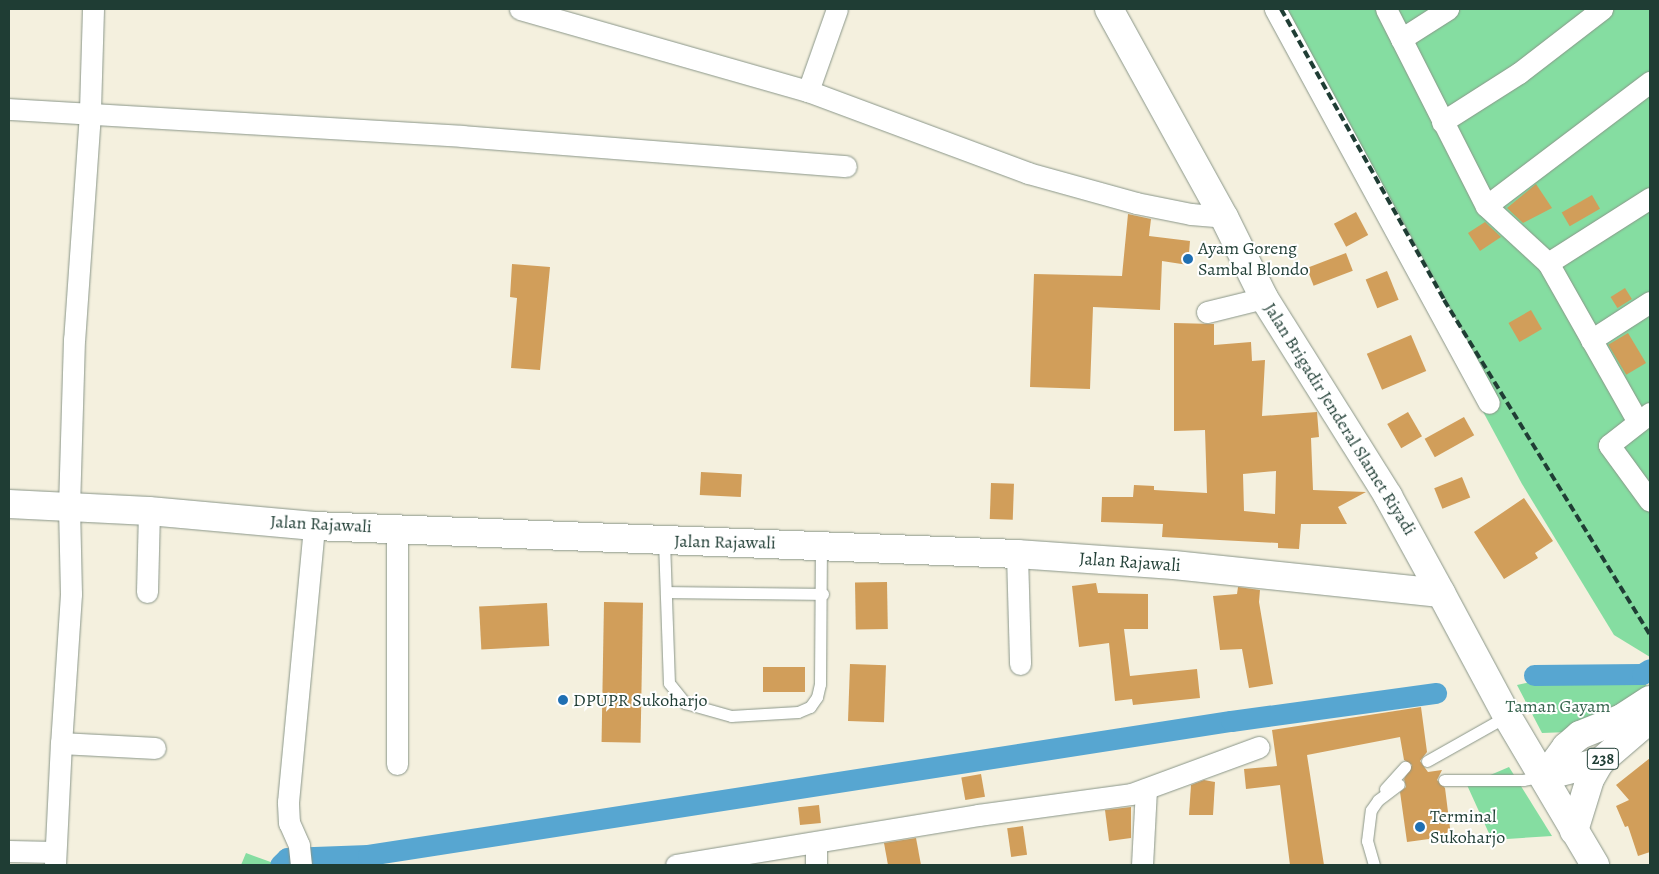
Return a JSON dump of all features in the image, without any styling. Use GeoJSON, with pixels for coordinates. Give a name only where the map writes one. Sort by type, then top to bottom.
{"type":"FeatureCollection","features":[{"type":"Feature","properties":{"kind":"main road","name":"Jalan Brigadir Jenderal Slamet Riyadi"},"geometry":{"type":"LineString","coordinates":[[1109,9],[1224,217],[1264,298],[1388,496],[1507,716],[1595,865]]}},
{"type":"Feature","properties":{"kind":"main road","name":"Jalan Rajawali"},"geometry":{"type":"LineString","coordinates":[[9,504],[149,511],[314,526],[397,527],[664,541],[821,544],[1017,554],[1174,565],[1441,592]]}},
{"type":"Feature","properties":{"kind":"main road","name":"238"},"geometry":{"type":"LineString","coordinates":[[1544,776],[1566,747],[1580,735],[1622,718],[1650,700]]}},
{"type":"Feature","properties":{"kind":"main road","name":"238"},"geometry":{"type":"LineString","coordinates":[[1544,776],[1600,762],[1650,719]]}},
{"type":"Feature","properties":{"kind":"main road"},"geometry":{"type":"LineString","coordinates":[[1522,742],[1557,740],[1580,735]]}},
{"type":"Feature","properties":{"kind":"main road"},"geometry":{"type":"LineString","coordinates":[[1574,832],[1590,779],[1600,762]]}},
{"type":"Feature","properties":{"kind":"street"},"geometry":{"type":"LineString","coordinates":[[9,851],[55,859],[71,594],[69,506],[74,339],[90,113],[93,9]]}},
{"type":"Feature","properties":{"kind":"street"},"geometry":{"type":"LineString","coordinates":[[520,9],[808,91],[1028,173],[1136,203],[1224,217]]}},
{"type":"Feature","properties":{"kind":"street"},"geometry":{"type":"LineString","coordinates":[[808,91],[837,9]]}},
{"type":"Feature","properties":{"kind":"street"},"geometry":{"type":"LineString","coordinates":[[1275,9],[1489,403]]}},
{"type":"Feature","properties":{"kind":"street"},"geometry":{"type":"LineString","coordinates":[[1386,9],[1486,206],[1548,263],[1591,340],[1644,416],[1609,445],[1650,501]]}},
{"type":"Feature","properties":{"kind":"street"},"geometry":{"type":"LineString","coordinates":[[1402,39],[1448,9]]}},
{"type":"Feature","properties":{"kind":"street"},"geometry":{"type":"LineString","coordinates":[[1442,122],[1518,73],[1590,12]]}},
{"type":"Feature","properties":{"kind":"street"},"geometry":{"type":"LineString","coordinates":[[1486,206],[1650,82]]}},
{"type":"Feature","properties":{"kind":"street"},"geometry":{"type":"LineString","coordinates":[[9,110],[90,113],[462,136],[846,166]]}},
{"type":"Feature","properties":{"kind":"street"},"geometry":{"type":"LineString","coordinates":[[1548,263],[1650,198]]}},
{"type":"Feature","properties":{"kind":"street"},"geometry":{"type":"LineString","coordinates":[[1207,312],[1264,298]]}},
{"type":"Feature","properties":{"kind":"street"},"geometry":{"type":"LineString","coordinates":[[1591,340],[1650,302]]}},
{"type":"Feature","properties":{"kind":"street"},"geometry":{"type":"LineString","coordinates":[[147,592],[149,511]]}},
{"type":"Feature","properties":{"kind":"street"},"geometry":{"type":"LineString","coordinates":[[300,855],[289,823],[288,802],[314,526]]}},
{"type":"Feature","properties":{"kind":"street"},"geometry":{"type":"LineString","coordinates":[[397,527],[397,764]]}},
{"type":"Feature","properties":{"kind":"street"},"geometry":{"type":"LineString","coordinates":[[1017,554],[1020,664]]}},
{"type":"Feature","properties":{"kind":"street"},"geometry":{"type":"LineString","coordinates":[[62,743],[155,748]]}},
{"type":"Feature","properties":{"kind":"street"},"geometry":{"type":"LineString","coordinates":[[676,865],[723,862],[978,814],[1115,797],[1146,789],[1259,747]]}},
{"type":"Feature","properties":{"kind":"street"},"geometry":{"type":"LineString","coordinates":[[1142,865],[1146,789]]}},
{"type":"Feature","properties":{"kind":"street"},"geometry":{"type":"LineString","coordinates":[[816,843],[816,865]]}},
{"type":"Feature","properties":{"kind":"lane"},"geometry":{"type":"LineString","coordinates":[[664,541],[669,684],[685,703],[731,716],[798,712],[810,707],[817,698],[820,684],[823,594],[821,544]]}},
{"type":"Feature","properties":{"kind":"lane"},"geometry":{"type":"LineString","coordinates":[[666,592],[823,594]]}},
{"type":"Feature","properties":{"kind":"lane"},"geometry":{"type":"LineString","coordinates":[[1428,761],[1507,716]]}},
{"type":"Feature","properties":{"kind":"lane"},"geometry":{"type":"LineString","coordinates":[[1374,865],[1367,841],[1367,826],[1378,800],[1405,767]]}},
{"type":"Feature","properties":{"kind":"lane"},"geometry":{"type":"LineString","coordinates":[[1444,780],[1523,780],[1544,776]]}},
{"type":"Feature","properties":{"kind":"lane"},"geometry":{"type":"LineString","coordinates":[[1378,800],[1399,784]]}},
{"type":"Feature","properties":{"kind":"green space"},"geometry":{"type":"Polygon","coordinates":[[[1266,9],[1650,9],[1650,657],[1614,635],[1522,484],[1266,9]]]}},
{"type":"Feature","properties":{"kind":"green space","name":"Taman Gayam"},"geometry":{"type":"Polygon","coordinates":[[[1643,679],[1650,692],[1569,732],[1542,733],[1517,685],[1539,680],[1643,679]]]}},
{"type":"Feature","properties":{"kind":"green space"},"geometry":{"type":"Polygon","coordinates":[[[1509,767],[1552,836],[1492,840],[1467,785],[1509,767]]]}},
{"type":"Feature","properties":{"kind":"green space"},"geometry":{"type":"Polygon","coordinates":[[[246,853],[279,865],[241,865],[246,853]]]}},
{"type":"Feature","properties":{"kind":"building"},"geometry":{"type":"Polygon","coordinates":[[[1536,184],[1552,208],[1523,223],[1507,208],[1536,184]]]}},
{"type":"Feature","properties":{"kind":"building"},"geometry":{"type":"Polygon","coordinates":[[[1592,195],[1600,209],[1570,226],[1562,212],[1592,195]]]}},
{"type":"Feature","properties":{"kind":"building"},"geometry":{"type":"Polygon","coordinates":[[[1356,212],[1368,235],[1346,247],[1334,224],[1356,212]]]}},
{"type":"Feature","properties":{"kind":"building"},"geometry":{"type":"Polygon","coordinates":[[[1128,214],[1151,219],[1149,236],[1190,241],[1188,265],[1162,261],[1160,310],[1093,307],[1090,389],[1030,387],[1034,274],[1122,276],[1128,214]]]}},
{"type":"Feature","properties":{"kind":"building"},"geometry":{"type":"Polygon","coordinates":[[[1485,222],[1501,237],[1480,251],[1468,233],[1485,222]]]}},
{"type":"Feature","properties":{"kind":"building"},"geometry":{"type":"Polygon","coordinates":[[[1346,253],[1353,271],[1314,286],[1307,268],[1346,253]]]}},
{"type":"Feature","properties":{"kind":"building"},"geometry":{"type":"Polygon","coordinates":[[[512,264],[550,267],[540,370],[511,368],[517,298],[510,297],[512,264]]]}},
{"type":"Feature","properties":{"kind":"building"},"geometry":{"type":"Polygon","coordinates":[[[1387,271],[1399,300],[1377,308],[1366,280],[1387,271]]]}},
{"type":"Feature","properties":{"kind":"building"},"geometry":{"type":"Polygon","coordinates":[[[1625,288],[1632,299],[1617,308],[1611,297],[1625,288]]]}},
{"type":"Feature","properties":{"kind":"building"},"geometry":{"type":"Polygon","coordinates":[[[1531,310],[1542,329],[1519,342],[1508,323],[1531,310]]]}},
{"type":"Feature","properties":{"kind":"building"},"geometry":{"type":"Polygon","coordinates":[[[1174,323],[1214,324],[1214,345],[1251,342],[1252,361],[1265,360],[1262,416],[1317,412],[1319,437],[1311,438],[1313,490],[1366,492],[1338,507],[1347,524],[1301,524],[1299,549],[1278,548],[1278,543],[1162,537],[1163,524],[1101,522],[1102,497],[1133,497],[1134,485],[1154,486],[1154,490],[1207,493],[1205,430],[1174,431],[1174,323]],[[1276,471],[1243,474],[1244,511],[1275,514],[1276,471]]]}},
{"type":"Feature","properties":{"kind":"building"},"geometry":{"type":"Polygon","coordinates":[[[1628,333],[1646,363],[1626,375],[1608,345],[1628,333]]]}},
{"type":"Feature","properties":{"kind":"building"},"geometry":{"type":"Polygon","coordinates":[[[1411,335],[1426,371],[1382,390],[1367,354],[1411,335]]]}},
{"type":"Feature","properties":{"kind":"building"},"geometry":{"type":"Polygon","coordinates":[[[1408,412],[1422,436],[1401,448],[1387,424],[1408,412]]]}},
{"type":"Feature","properties":{"kind":"building"},"geometry":{"type":"Polygon","coordinates":[[[1464,417],[1474,435],[1435,457],[1425,439],[1464,417]]]}},
{"type":"Feature","properties":{"kind":"building"},"geometry":{"type":"Polygon","coordinates":[[[701,472],[742,474],[741,497],[700,495],[701,472]]]}},
{"type":"Feature","properties":{"kind":"building"},"geometry":{"type":"Polygon","coordinates":[[[1462,477],[1470,497],[1442,509],[1434,488],[1462,477]]]}},
{"type":"Feature","properties":{"kind":"building"},"geometry":{"type":"Polygon","coordinates":[[[991,483],[1014,484],[1013,520],[990,519],[991,483]]]}},
{"type":"Feature","properties":{"kind":"building"},"geometry":{"type":"Polygon","coordinates":[[[1524,498],[1553,541],[1535,553],[1538,558],[1504,579],[1474,532],[1524,498]]]}},
{"type":"Feature","properties":{"kind":"building"},"geometry":{"type":"Polygon","coordinates":[[[887,582],[888,629],[856,630],[855,583],[887,582]]]}},
{"type":"Feature","properties":{"kind":"building"},"geometry":{"type":"Polygon","coordinates":[[[1096,583],[1098,593],[1148,594],[1148,629],[1124,629],[1130,676],[1197,669],[1200,698],[1133,705],[1132,699],[1115,701],[1109,643],[1079,647],[1072,586],[1096,583]]]}},
{"type":"Feature","properties":{"kind":"building"},"geometry":{"type":"Polygon","coordinates":[[[1238,587],[1260,590],[1259,602],[1273,684],[1249,688],[1242,649],[1220,650],[1213,596],[1237,594],[1238,587]]]}},
{"type":"Feature","properties":{"kind":"building"},"geometry":{"type":"Polygon","coordinates":[[[604,602],[643,603],[641,743],[602,742],[604,602]]]}},
{"type":"Feature","properties":{"kind":"building"},"geometry":{"type":"Polygon","coordinates":[[[547,603],[549,646],[481,649],[479,607],[547,603]]]}},
{"type":"Feature","properties":{"kind":"building"},"geometry":{"type":"Polygon","coordinates":[[[850,664],[886,665],[884,722],[848,721],[850,664]]]}},
{"type":"Feature","properties":{"kind":"building"},"geometry":{"type":"Polygon","coordinates":[[[763,667],[805,667],[805,692],[763,692],[763,667]]]}},
{"type":"Feature","properties":{"kind":"building"},"geometry":{"type":"Polygon","coordinates":[[[1421,707],[1427,752],[1420,761],[1428,772],[1442,770],[1437,780],[1445,788],[1451,836],[1407,842],[1400,792],[1406,787],[1404,779],[1412,765],[1404,760],[1400,737],[1307,755],[1324,865],[1290,865],[1280,785],[1246,789],[1244,769],[1277,766],[1272,730],[1421,707]]]}},
{"type":"Feature","properties":{"kind":"building"},"geometry":{"type":"Polygon","coordinates":[[[1650,758],[1650,852],[1638,856],[1628,826],[1625,827],[1616,806],[1629,800],[1616,785],[1650,758]]]}},
{"type":"Feature","properties":{"kind":"building"},"geometry":{"type":"Polygon","coordinates":[[[981,774],[985,797],[965,800],[961,777],[981,774]]]}},
{"type":"Feature","properties":{"kind":"building"},"geometry":{"type":"Polygon","coordinates":[[[1204,780],[1215,782],[1213,815],[1189,815],[1191,785],[1204,780]]]}},
{"type":"Feature","properties":{"kind":"building"},"geometry":{"type":"Polygon","coordinates":[[[819,805],[821,823],[800,825],[798,807],[819,805]]]}},
{"type":"Feature","properties":{"kind":"building"},"geometry":{"type":"Polygon","coordinates":[[[1131,807],[1131,838],[1109,841],[1105,810],[1131,807]]]}},
{"type":"Feature","properties":{"kind":"building"},"geometry":{"type":"Polygon","coordinates":[[[1023,826],[1027,855],[1011,857],[1007,828],[1023,826]]]}},
{"type":"Feature","properties":{"kind":"building"},"geometry":{"type":"Polygon","coordinates":[[[916,838],[921,865],[888,865],[884,843],[916,838]]]}},
{"type":"Feature","properties":{"kind":"waterway"},"geometry":{"type":"LineString","coordinates":[[1534,675],[1642,674],[1650,669]]}},
{"type":"Feature","properties":{"kind":"waterway"},"geometry":{"type":"LineString","coordinates":[[280,865],[287,858],[368,855],[1231,721],[1436,693]]}},
{"type":"Feature","properties":{"kind":"railway"},"geometry":{"type":"LineString","coordinates":[[1281,9],[1444,300],[1650,635]]}},
{"type":"Feature","properties":{"kind":"place","name":"Ayam Goreng Sambal Blondo"},"geometry":{"type":"Point","coordinates":[1188,259]}},
{"type":"Feature","properties":{"kind":"place","name":"DPUPR Sukoharjo"},"geometry":{"type":"Point","coordinates":[563,700]}},
{"type":"Feature","properties":{"kind":"place","name":"Terminal Sukoharjo"},"geometry":{"type":"Point","coordinates":[1420,827]}}]}
